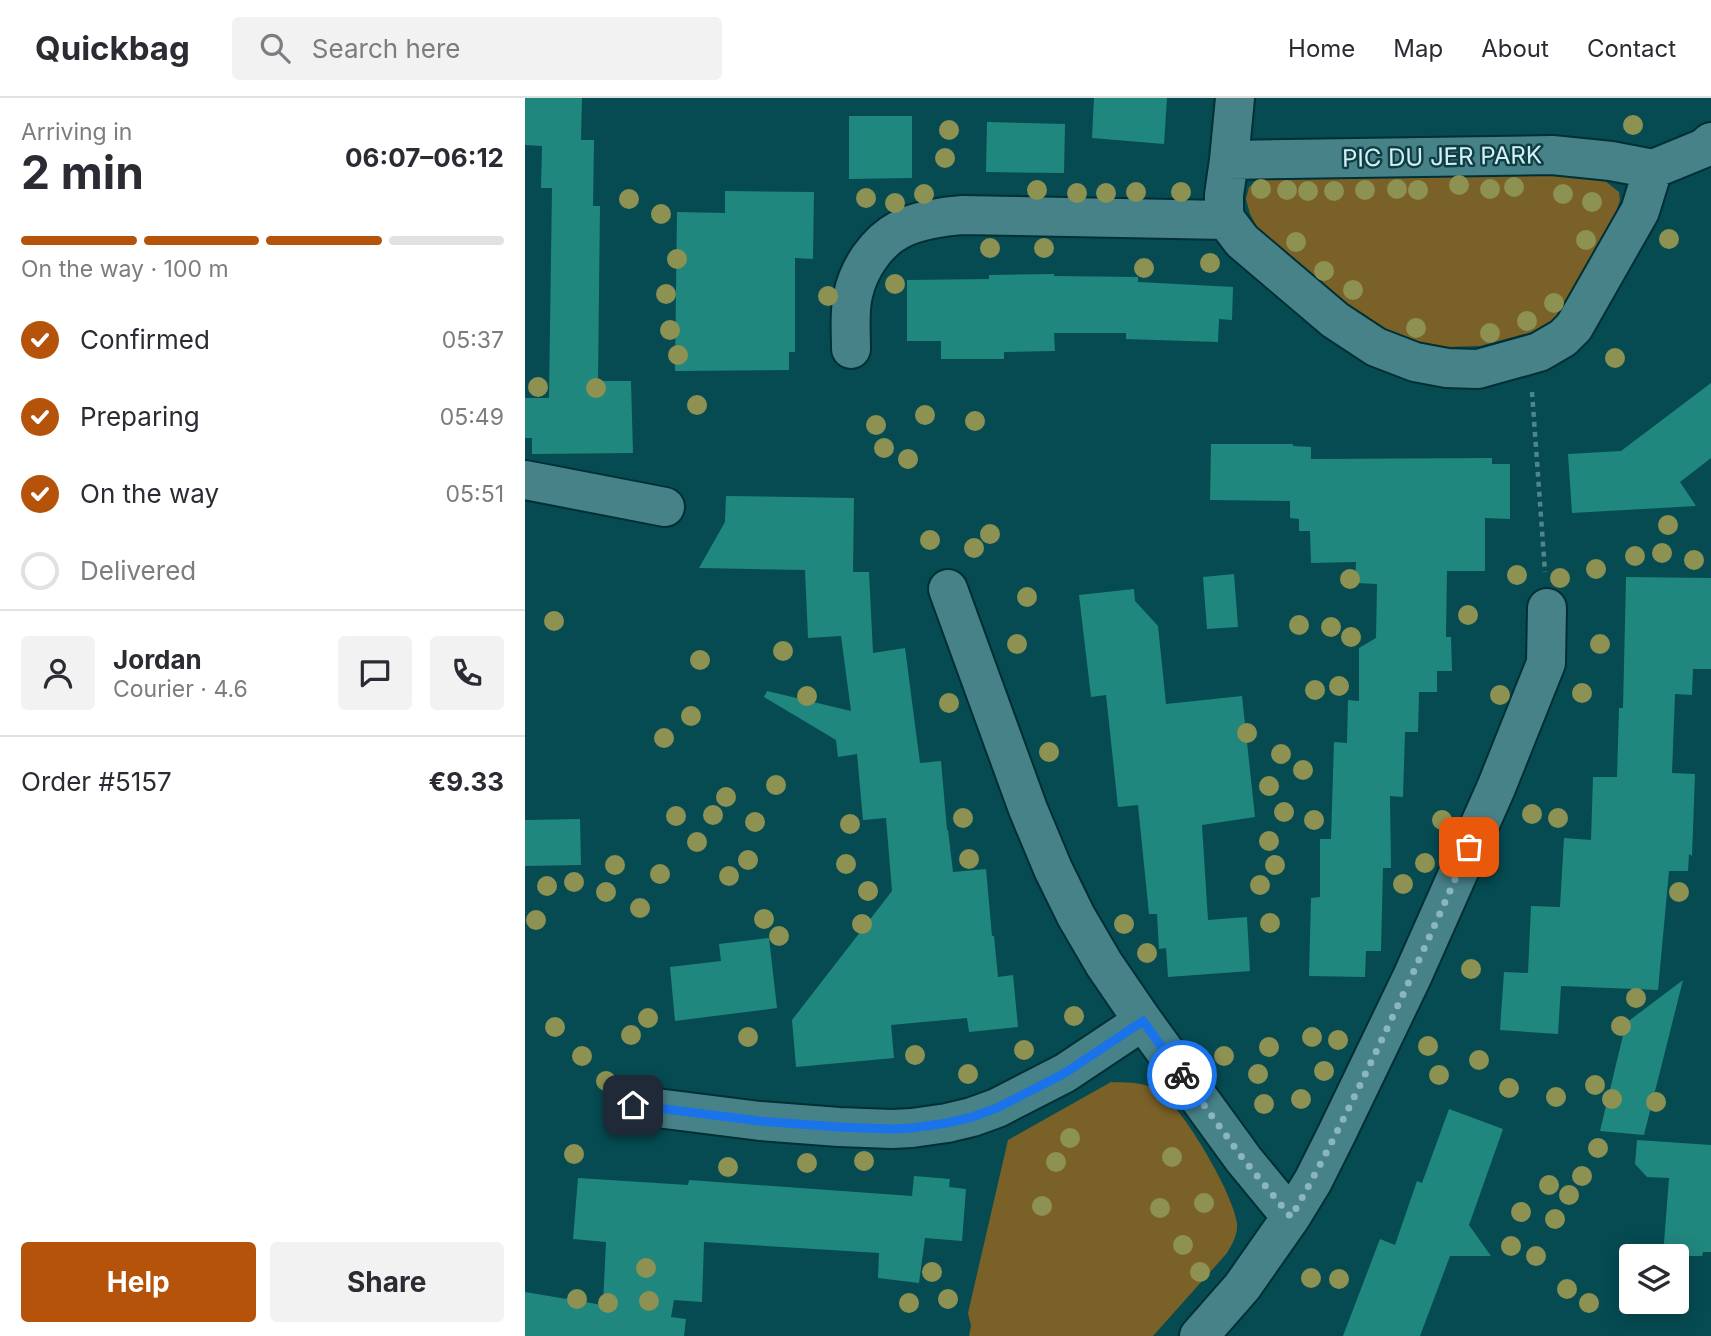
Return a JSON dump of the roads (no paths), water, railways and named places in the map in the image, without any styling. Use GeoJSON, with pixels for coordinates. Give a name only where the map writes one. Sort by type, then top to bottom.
{"type":"FeatureCollection","features":[{"type":"Feature","properties":{"kind":"street"},"geometry":{"type":"LineString","coordinates":[[1235,98],[1224,195],[1226,220],[1250,249],[1335,320],[1376,347],[1415,362],[1447,368],[1478,369],[1530,355],[1563,338],[1574,327],[1640,211],[1653,169],[1704,148],[1711,142]]}},
{"type":"Feature","properties":{"kind":"street","name":"PIC DU JER PARK"},"geometry":{"type":"LineString","coordinates":[[1229,160],[1552,155],[1611,161],[1653,169]]}},
{"type":"Feature","properties":{"kind":"street"},"geometry":{"type":"LineString","coordinates":[[851,349],[852,295],[862,268],[877,247],[899,230],[927,220],[962,215],[1226,220]]}},
{"type":"Feature","properties":{"kind":"street"},"geometry":{"type":"LineString","coordinates":[[525,481],[665,507]]}},
{"type":"Feature","properties":{"kind":"street"},"geometry":{"type":"LineString","coordinates":[[948,589],[1010,764],[1053,869],[1076,916],[1104,964],[1143,1021],[1244,1160],[1291,1217]]}},
{"type":"Feature","properties":{"kind":"street"},"geometry":{"type":"LineString","coordinates":[[1199,1336],[1242,1287],[1313,1181],[1412,977],[1499,782],[1546,663],[1548,608]]}},
{"type":"Feature","properties":{"kind":"street"},"geometry":{"type":"LineString","coordinates":[[633,1105],[760,1121],[839,1127],[892,1129],[947,1123],[997,1108],[1065,1073],[1143,1021]]}}]}
